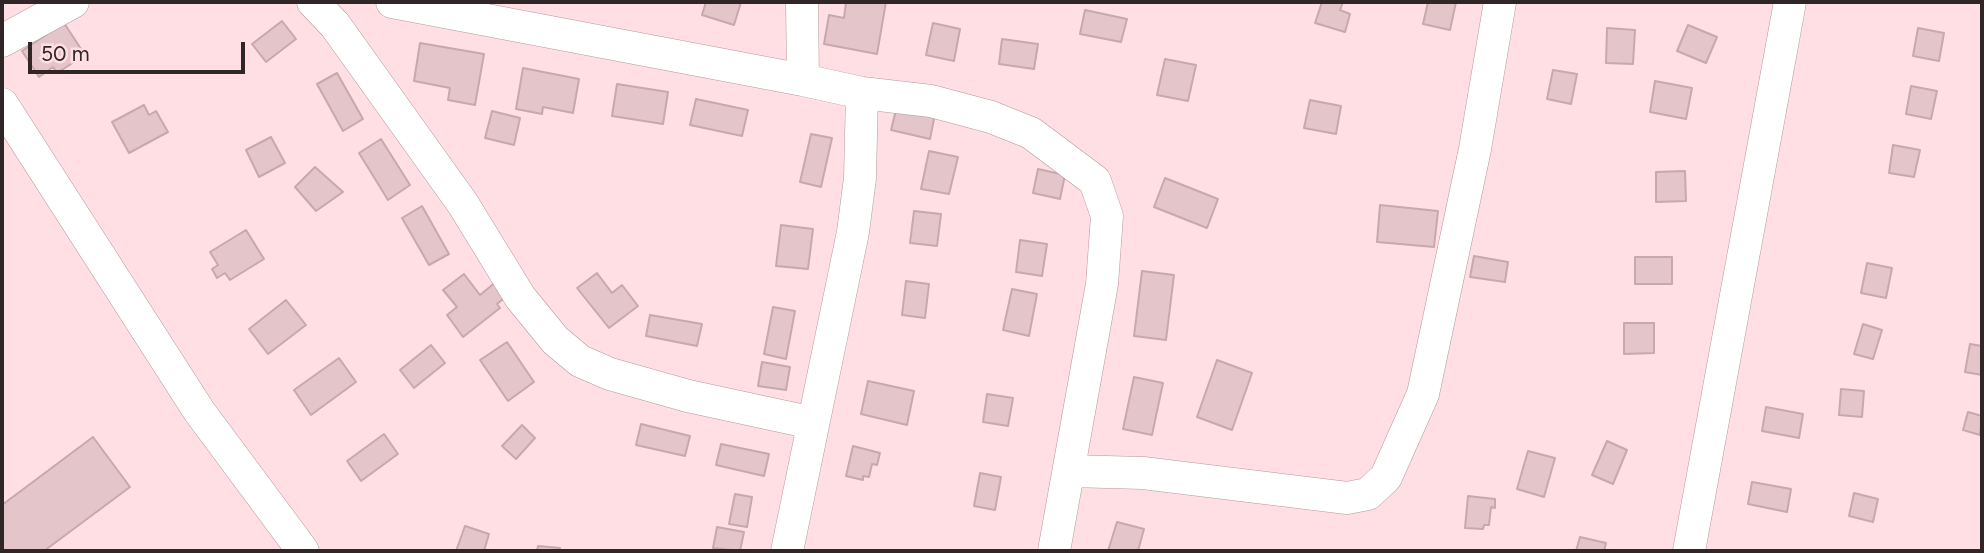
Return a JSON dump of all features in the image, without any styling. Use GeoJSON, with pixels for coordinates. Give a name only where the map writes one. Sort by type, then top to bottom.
{"type":"FeatureCollection","features":[{"type":"Feature","properties":{"kind":"street"},"geometry":{"type":"LineString","coordinates":[[2,41],[73,2]]}},
{"type":"Feature","properties":{"kind":"street"},"geometry":{"type":"LineString","coordinates":[[313,2],[335,24],[463,204],[520,297],[580,361],[610,374],[688,396],[813,423]]}},
{"type":"Feature","properties":{"kind":"street"},"geometry":{"type":"LineString","coordinates":[[392,2],[862,93],[931,102],[991,117],[1031,132],[1095,181],[1107,216],[1102,284],[1054,551]]}},
{"type":"Feature","properties":{"kind":"street"},"geometry":{"type":"LineString","coordinates":[[802,2],[803,80]]}},
{"type":"Feature","properties":{"kind":"street"},"geometry":{"type":"LineString","coordinates":[[1070,471],[1156,474],[1347,498],[1368,494],[1387,477],[1423,394],[1475,149],[1500,2]]}},
{"type":"Feature","properties":{"kind":"street"},"geometry":{"type":"LineString","coordinates":[[1694,550],[1783,3]]}},
{"type":"Feature","properties":{"kind":"street"},"geometry":{"type":"LineString","coordinates":[[787,551],[853,232],[860,178],[862,93]]}},
{"type":"Feature","properties":{"kind":"street"},"geometry":{"type":"LineString","coordinates":[[2,104],[199,411],[303,551]]}},
{"type":"Feature","properties":{"kind":"building"},"geometry":{"type":"Polygon","coordinates":[[[706,2],[741,2],[734,25],[702,15],[706,2]]]}},
{"type":"Feature","properties":{"kind":"building"},"geometry":{"type":"Polygon","coordinates":[[[846,2],[886,2],[877,54],[824,44],[829,15],[844,18],[846,2]]]}},
{"type":"Feature","properties":{"kind":"building"},"geometry":{"type":"Polygon","coordinates":[[[1322,2],[1343,2],[1340,10],[1350,14],[1345,32],[1315,23],[1322,2]]]}},
{"type":"Feature","properties":{"kind":"building"},"geometry":{"type":"Polygon","coordinates":[[[1428,2],[1456,2],[1450,30],[1423,24],[1428,2]]]}},
{"type":"Feature","properties":{"kind":"building"},"geometry":{"type":"Polygon","coordinates":[[[1085,10],[1127,19],[1121,42],[1080,34],[1085,10]]]}},
{"type":"Feature","properties":{"kind":"building"},"geometry":{"type":"Polygon","coordinates":[[[282,21],[296,39],[266,62],[252,44],[282,21]]]}},
{"type":"Feature","properties":{"kind":"building"},"geometry":{"type":"Polygon","coordinates":[[[64,23],[85,55],[57,73],[53,67],[39,77],[22,51],[64,23]]]}},
{"type":"Feature","properties":{"kind":"building"},"geometry":{"type":"Polygon","coordinates":[[[933,23],[960,29],[954,61],[926,55],[933,23]]]}},
{"type":"Feature","properties":{"kind":"building"},"geometry":{"type":"Polygon","coordinates":[[[1688,25],[1717,37],[1706,63],[1677,51],[1688,25]]]}},
{"type":"Feature","properties":{"kind":"building"},"geometry":{"type":"Polygon","coordinates":[[[1607,28],[1635,30],[1633,64],[1606,63],[1607,28]]]}},
{"type":"Feature","properties":{"kind":"building"},"geometry":{"type":"Polygon","coordinates":[[[1918,28],[1944,33],[1939,61],[1913,56],[1918,28]]]}},
{"type":"Feature","properties":{"kind":"building"},"geometry":{"type":"Polygon","coordinates":[[[1002,39],[1038,44],[1034,69],[999,64],[1002,39]]]}},
{"type":"Feature","properties":{"kind":"building"},"geometry":{"type":"Polygon","coordinates":[[[420,43],[484,54],[475,105],[448,100],[450,88],[414,81],[420,43]]]}},
{"type":"Feature","properties":{"kind":"building"},"geometry":{"type":"Polygon","coordinates":[[[1165,59],[1196,65],[1188,101],[1157,95],[1165,59]]]}},
{"type":"Feature","properties":{"kind":"building"},"geometry":{"type":"Polygon","coordinates":[[[523,68],[579,79],[573,113],[543,107],[542,114],[516,109],[523,68]]]}},
{"type":"Feature","properties":{"kind":"building"},"geometry":{"type":"Polygon","coordinates":[[[1553,70],[1577,74],[1571,104],[1547,99],[1553,70]]]}},
{"type":"Feature","properties":{"kind":"building"},"geometry":{"type":"Polygon","coordinates":[[[337,73],[363,119],[343,131],[317,84],[337,73]]]}},
{"type":"Feature","properties":{"kind":"building"},"geometry":{"type":"Polygon","coordinates":[[[1655,81],[1692,88],[1686,119],[1650,112],[1655,81]]]}},
{"type":"Feature","properties":{"kind":"building"},"geometry":{"type":"Polygon","coordinates":[[[617,84],[668,92],[663,124],[612,116],[617,84]]]}},
{"type":"Feature","properties":{"kind":"building"},"geometry":{"type":"Polygon","coordinates":[[[1911,86],[1937,91],[1931,119],[1906,114],[1911,86]]]}},
{"type":"Feature","properties":{"kind":"building"},"geometry":{"type":"Polygon","coordinates":[[[696,99],[748,110],[742,136],[690,125],[696,99]]]}},
{"type":"Feature","properties":{"kind":"building"},"geometry":{"type":"Polygon","coordinates":[[[1310,100],[1341,106],[1336,134],[1304,128],[1310,100]]]}},
{"type":"Feature","properties":{"kind":"building"},"geometry":{"type":"Polygon","coordinates":[[[144,105],[149,115],[156,111],[168,132],[129,153],[112,122],[144,105]]]}},
{"type":"Feature","properties":{"kind":"building"},"geometry":{"type":"Polygon","coordinates":[[[897,106],[935,114],[930,139],[891,130],[897,106]]]}},
{"type":"Feature","properties":{"kind":"building"},"geometry":{"type":"Polygon","coordinates":[[[492,111],[520,118],[514,145],[485,138],[492,111]]]}},
{"type":"Feature","properties":{"kind":"building"},"geometry":{"type":"Polygon","coordinates":[[[811,134],[832,138],[821,187],[800,182],[811,134]]]}},
{"type":"Feature","properties":{"kind":"building"},"geometry":{"type":"Polygon","coordinates":[[[271,137],[285,163],[259,177],[246,150],[271,137]]]}},
{"type":"Feature","properties":{"kind":"building"},"geometry":{"type":"Polygon","coordinates":[[[381,139],[410,185],[388,200],[359,153],[381,139]]]}},
{"type":"Feature","properties":{"kind":"building"},"geometry":{"type":"Polygon","coordinates":[[[1893,145],[1920,150],[1914,177],[1889,173],[1893,145]]]}},
{"type":"Feature","properties":{"kind":"building"},"geometry":{"type":"Polygon","coordinates":[[[929,151],[958,157],[949,194],[921,189],[929,151]]]}},
{"type":"Feature","properties":{"kind":"building"},"geometry":{"type":"Polygon","coordinates":[[[315,167],[343,192],[316,211],[295,187],[315,167]]]}},
{"type":"Feature","properties":{"kind":"building"},"geometry":{"type":"Polygon","coordinates":[[[1038,169],[1065,175],[1060,199],[1033,193],[1038,169]]]}},
{"type":"Feature","properties":{"kind":"building"},"geometry":{"type":"Polygon","coordinates":[[[1685,171],[1686,201],[1656,202],[1656,172],[1685,171]]]}},
{"type":"Feature","properties":{"kind":"building"},"geometry":{"type":"Polygon","coordinates":[[[1165,178],[1218,199],[1207,228],[1154,207],[1165,178]]]}},
{"type":"Feature","properties":{"kind":"building"},"geometry":{"type":"Polygon","coordinates":[[[1380,205],[1438,211],[1434,247],[1377,242],[1380,205]]]}},
{"type":"Feature","properties":{"kind":"building"},"geometry":{"type":"Polygon","coordinates":[[[422,206],[449,254],[429,265],[402,218],[422,206]]]}},
{"type":"Feature","properties":{"kind":"building"},"geometry":{"type":"Polygon","coordinates":[[[914,211],[941,214],[937,246],[910,243],[914,211]]]}},
{"type":"Feature","properties":{"kind":"building"},"geometry":{"type":"Polygon","coordinates":[[[781,225],[813,229],[808,269],[776,266],[781,225]]]}},
{"type":"Feature","properties":{"kind":"building"},"geometry":{"type":"Polygon","coordinates":[[[246,230],[264,259],[230,280],[225,273],[217,278],[212,269],[218,265],[210,252],[246,230]]]}},
{"type":"Feature","properties":{"kind":"building"},"geometry":{"type":"Polygon","coordinates":[[[1020,240],[1047,244],[1042,276],[1016,272],[1020,240]]]}},
{"type":"Feature","properties":{"kind":"building"},"geometry":{"type":"Polygon","coordinates":[[[1474,256],[1508,262],[1505,282],[1470,277],[1474,256]]]}},
{"type":"Feature","properties":{"kind":"building"},"geometry":{"type":"Polygon","coordinates":[[[1635,257],[1672,257],[1672,284],[1635,284],[1635,257]]]}},
{"type":"Feature","properties":{"kind":"building"},"geometry":{"type":"Polygon","coordinates":[[[1867,263],[1892,268],[1886,298],[1861,293],[1867,263]]]}},
{"type":"Feature","properties":{"kind":"building"},"geometry":{"type":"Polygon","coordinates":[[[1142,271],[1174,275],[1166,340],[1134,336],[1142,271]]]}},
{"type":"Feature","properties":{"kind":"building"},"geometry":{"type":"Polygon","coordinates":[[[597,273],[612,293],[622,285],[638,306],[609,328],[577,288],[597,273]]]}},
{"type":"Feature","properties":{"kind":"building"},"geometry":{"type":"Polygon","coordinates":[[[464,274],[480,295],[497,281],[508,295],[497,304],[500,308],[463,337],[447,315],[457,307],[443,290],[464,274]]]}},
{"type":"Feature","properties":{"kind":"building"},"geometry":{"type":"Polygon","coordinates":[[[906,281],[929,284],[925,318],[902,315],[906,281]]]}},
{"type":"Feature","properties":{"kind":"building"},"geometry":{"type":"Polygon","coordinates":[[[1012,289],[1037,294],[1029,336],[1003,330],[1012,289]]]}},
{"type":"Feature","properties":{"kind":"building"},"geometry":{"type":"Polygon","coordinates":[[[286,300],[306,325],[268,354],[249,329],[286,300]]]}},
{"type":"Feature","properties":{"kind":"building"},"geometry":{"type":"Polygon","coordinates":[[[773,307],[795,311],[786,359],[764,354],[773,307]]]}},
{"type":"Feature","properties":{"kind":"building"},"geometry":{"type":"Polygon","coordinates":[[[650,315],[702,324],[697,346],[646,336],[650,315]]]}},
{"type":"Feature","properties":{"kind":"building"},"geometry":{"type":"Polygon","coordinates":[[[1624,323],[1654,323],[1654,353],[1624,354],[1624,323]]]}},
{"type":"Feature","properties":{"kind":"building"},"geometry":{"type":"Polygon","coordinates":[[[1863,324],[1882,330],[1873,359],[1854,354],[1863,324]]]}},
{"type":"Feature","properties":{"kind":"building"},"geometry":{"type":"Polygon","coordinates":[[[507,342],[534,382],[508,401],[480,360],[507,342]]]}},
{"type":"Feature","properties":{"kind":"building"},"geometry":{"type":"Polygon","coordinates":[[[1970,344],[1982,346],[1982,375],[1965,372],[1970,344]]]}},
{"type":"Feature","properties":{"kind":"building"},"geometry":{"type":"Polygon","coordinates":[[[431,345],[445,363],[414,388],[400,370],[431,345]]]}},
{"type":"Feature","properties":{"kind":"building"},"geometry":{"type":"Polygon","coordinates":[[[339,358],[356,382],[311,415],[294,390],[339,358]]]}},
{"type":"Feature","properties":{"kind":"building"},"geometry":{"type":"Polygon","coordinates":[[[1217,360],[1252,373],[1232,430],[1197,417],[1217,360]]]}},
{"type":"Feature","properties":{"kind":"building"},"geometry":{"type":"Polygon","coordinates":[[[762,362],[790,367],[786,390],[758,386],[762,362]]]}},
{"type":"Feature","properties":{"kind":"building"},"geometry":{"type":"Polygon","coordinates":[[[1134,377],[1163,383],[1152,435],[1123,429],[1134,377]]]}},
{"type":"Feature","properties":{"kind":"building"},"geometry":{"type":"Polygon","coordinates":[[[868,381],[914,391],[907,425],[861,414],[868,381]]]}},
{"type":"Feature","properties":{"kind":"building"},"geometry":{"type":"Polygon","coordinates":[[[1841,389],[1864,391],[1862,417],[1839,415],[1841,389]]]}},
{"type":"Feature","properties":{"kind":"building"},"geometry":{"type":"Polygon","coordinates":[[[987,394],[1013,398],[1008,426],[983,422],[987,394]]]}},
{"type":"Feature","properties":{"kind":"building"},"geometry":{"type":"Polygon","coordinates":[[[1766,407],[1803,414],[1799,438],[1762,431],[1766,407]]]}},
{"type":"Feature","properties":{"kind":"building"},"geometry":{"type":"Polygon","coordinates":[[[1968,412],[1982,416],[1980,435],[1963,430],[1968,412]]]}},
{"type":"Feature","properties":{"kind":"building"},"geometry":{"type":"Polygon","coordinates":[[[641,424],[690,436],[685,456],[636,445],[641,424]]]}},
{"type":"Feature","properties":{"kind":"building"},"geometry":{"type":"Polygon","coordinates":[[[522,425],[535,438],[516,459],[502,446],[522,425]]]}},
{"type":"Feature","properties":{"kind":"building"},"geometry":{"type":"Polygon","coordinates":[[[384,434],[398,454],[361,481],[347,461],[384,434]]]}},
{"type":"Feature","properties":{"kind":"building"},"geometry":{"type":"Polygon","coordinates":[[[93,437],[130,487],[44,551],[2,551],[2,505],[93,437]]]}},
{"type":"Feature","properties":{"kind":"building"},"geometry":{"type":"Polygon","coordinates":[[[1607,441],[1627,450],[1613,484],[1592,475],[1607,441]]]}},
{"type":"Feature","properties":{"kind":"building"},"geometry":{"type":"Polygon","coordinates":[[[721,444],[769,454],[764,476],[716,465],[721,444]]]}},
{"type":"Feature","properties":{"kind":"building"},"geometry":{"type":"Polygon","coordinates":[[[853,446],[880,453],[877,465],[872,464],[869,477],[863,476],[863,480],[846,476],[853,446]]]}},
{"type":"Feature","properties":{"kind":"building"},"geometry":{"type":"Polygon","coordinates":[[[1528,451],[1555,458],[1544,497],[1517,489],[1528,451]]]}},
{"type":"Feature","properties":{"kind":"building"},"geometry":{"type":"Polygon","coordinates":[[[980,473],[1001,477],[995,510],[974,506],[980,473]]]}},
{"type":"Feature","properties":{"kind":"building"},"geometry":{"type":"Polygon","coordinates":[[[1752,482],[1791,489],[1787,512],[1748,504],[1752,482]]]}},
{"type":"Feature","properties":{"kind":"building"},"geometry":{"type":"Polygon","coordinates":[[[1854,493],[1878,499],[1873,522],[1849,516],[1854,493]]]}},
{"type":"Feature","properties":{"kind":"building"},"geometry":{"type":"Polygon","coordinates":[[[735,494],[752,497],[747,527],[729,524],[735,494]]]}},
{"type":"Feature","properties":{"kind":"building"},"geometry":{"type":"Polygon","coordinates":[[[1468,496],[1495,499],[1489,525],[1484,525],[1483,529],[1465,528],[1468,496]]]}},
{"type":"Feature","properties":{"kind":"building"},"geometry":{"type":"Polygon","coordinates":[[[1117,522],[1144,529],[1138,551],[1108,551],[1117,522]]]}},
{"type":"Feature","properties":{"kind":"building"},"geometry":{"type":"Polygon","coordinates":[[[465,526],[489,534],[484,551],[456,551],[465,526]]]}},
{"type":"Feature","properties":{"kind":"building"},"geometry":{"type":"Polygon","coordinates":[[[717,527],[744,532],[740,551],[713,548],[717,527]]]}},
{"type":"Feature","properties":{"kind":"building"},"geometry":{"type":"Polygon","coordinates":[[[1580,537],[1606,543],[1604,551],[1576,551],[1580,537]]]}},
{"type":"Feature","properties":{"kind":"building"},"geometry":{"type":"Polygon","coordinates":[[[538,546],[560,548],[559,551],[537,551],[538,546]]]}}]}
